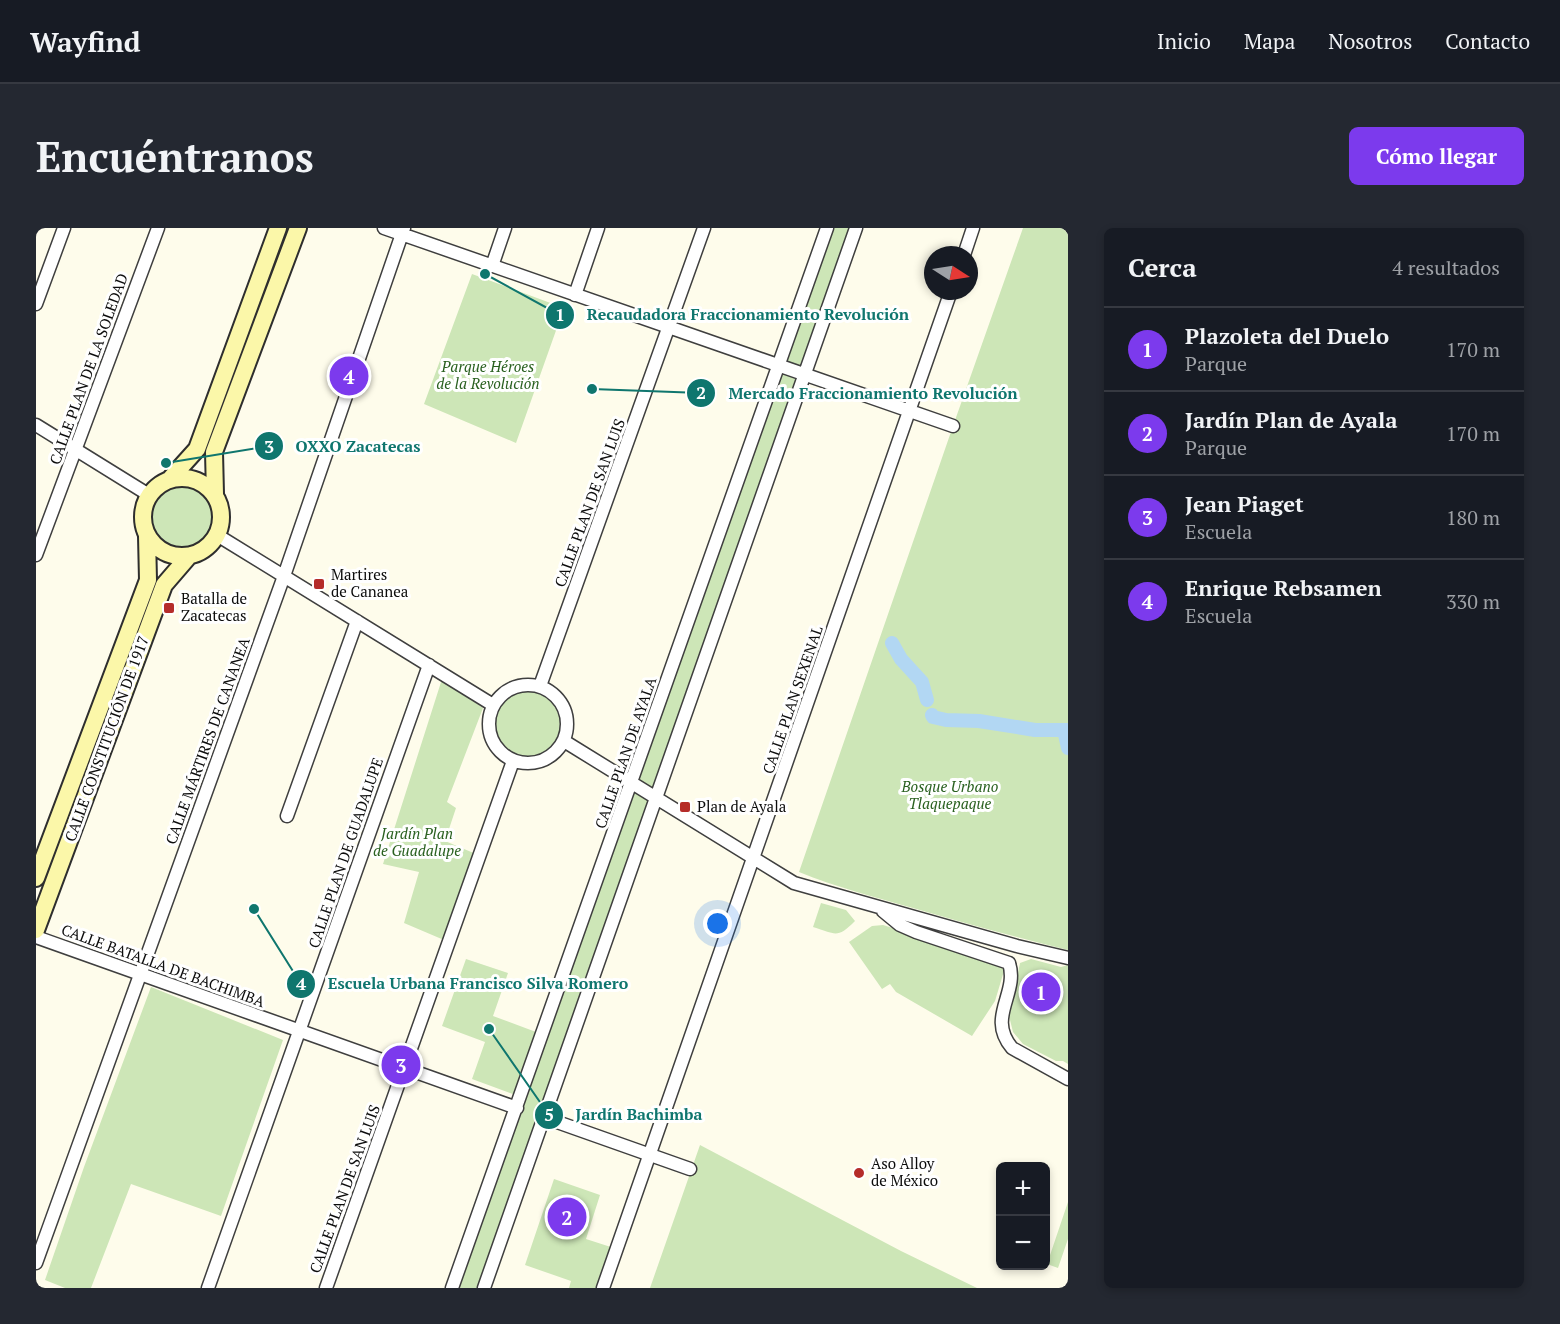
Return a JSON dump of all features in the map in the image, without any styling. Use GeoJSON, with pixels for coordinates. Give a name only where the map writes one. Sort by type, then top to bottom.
{"type":"FeatureCollection","features":[{"type":"Feature","properties":{"kind":"street"},"geometry":{"type":"LineString","coordinates":[[36,304],[64,228]]}},
{"type":"Feature","properties":{"kind":"street","name":"CALLE PLAN DE LA SOLEDAD"},"geometry":{"type":"LineString","coordinates":[[36,555],[158,228]]}},
{"type":"Feature","properties":{"kind":"street"},"geometry":{"type":"LineString","coordinates":[[278,228],[197,448],[170,479],[155,488],[149,495],[142,515],[147,536],[165,553],[189,556],[201,552],[217,535],[222,514],[215,494],[214,452],[298,228]]}},
{"type":"Feature","properties":{"kind":"street"},"geometry":{"type":"LineString","coordinates":[[384,228],[403,231],[492,266],[953,426]]}},
{"type":"Feature","properties":{"kind":"street"},"geometry":{"type":"LineString","coordinates":[[492,266],[506,228]]}},
{"type":"Feature","properties":{"kind":"street"},"geometry":{"type":"LineString","coordinates":[[574,295],[598,228]]}},
{"type":"Feature","properties":{"kind":"street","name":"CALLE PLAN DE SAN LUIS"},"geometry":{"type":"LineString","coordinates":[[540,686],[704,228]]}},
{"type":"Feature","properties":{"kind":"street","name":"CALLE PLAN DE AYALA"},"geometry":{"type":"LineString","coordinates":[[452,1288],[827,228]]}},
{"type":"Feature","properties":{"kind":"street"},"geometry":{"type":"LineString","coordinates":[[484,1288],[856,228]]}},
{"type":"Feature","properties":{"kind":"street"},"geometry":{"type":"LineString","coordinates":[[967,246],[974,228]]}},
{"type":"Feature","properties":{"kind":"street","name":"CALLE MÁRTIRES DE CANANEA"},"geometry":{"type":"LineString","coordinates":[[36,1263],[284,576],[403,231]]}},
{"type":"Feature","properties":{"kind":"street","name":"CALLE PLAN SEXENAL"},"geometry":{"type":"LineString","coordinates":[[603,1288],[948,300]]}},
{"type":"Feature","properties":{"kind":"street"},"geometry":{"type":"LineString","coordinates":[[36,425],[149,495]]}},
{"type":"Feature","properties":{"kind":"street"},"geometry":{"type":"LineString","coordinates":[[170,479],[183,477],[195,479],[215,494]]}},
{"type":"Feature","properties":{"kind":"street"},"geometry":{"type":"LineString","coordinates":[[217,535],[493,705]]}},
{"type":"Feature","properties":{"kind":"street","name":"CALLE CONSTITUCIÓN DE 1917"},"geometry":{"type":"LineString","coordinates":[[36,878],[148,580],[147,536]]}},
{"type":"Feature","properties":{"kind":"street","name":"CALLE CONSTITUCIÓN DE 1917"},"geometry":{"type":"LineString","coordinates":[[36,930],[164,585],[189,556]]}},
{"type":"Feature","properties":{"kind":"street"},"geometry":{"type":"LineString","coordinates":[[286,816],[357,621]]}},
{"type":"Feature","properties":{"kind":"street","name":"CALLE PLAN DE GUADALUPE"},"geometry":{"type":"LineString","coordinates":[[208,1288],[429,665]]}},
{"type":"Feature","properties":{"kind":"street"},"geometry":{"type":"LineString","coordinates":[[526,684],[540,686],[554,694],[564,708],[568,725],[564,741],[555,753],[542,761],[528,764],[513,761],[503,756],[490,738],[489,716],[501,694],[513,687],[526,684]]}},
{"type":"Feature","properties":{"kind":"street"},"geometry":{"type":"LineString","coordinates":[[564,741],[794,883],[1017,946],[1068,958]]}},
{"type":"Feature","properties":{"kind":"street","name":"CALLE PLAN DE SAN LUIS"},"geometry":{"type":"LineString","coordinates":[[326,1288],[513,761]]}},
{"type":"Feature","properties":{"kind":"street"},"geometry":{"type":"LineString","coordinates":[[879,908],[900,925],[916,932],[1009,963]]}},
{"type":"Feature","properties":{"kind":"street","name":"CALLE BATALLA DE BACHIMBA"},"geometry":{"type":"LineString","coordinates":[[36,937],[517,1108]]}},
{"type":"Feature","properties":{"kind":"street"},"geometry":{"type":"LineString","coordinates":[[1017,946],[1009,963],[1011,975],[1001,1022],[1002,1031],[1012,1048],[1068,1079]]}},
{"type":"Feature","properties":{"kind":"street"},"geometry":{"type":"LineString","coordinates":[[543,1117],[690,1169]]}},
{"type":"Feature","properties":{"kind":"green space"},"geometry":{"type":"Polygon","coordinates":[[[829,228],[854,228],[802,371],[783,364],[829,228]]]}},
{"type":"Feature","properties":{"kind":"green space","name":"Bosque Urbano Tlaquepaque"},"geometry":{"type":"Polygon","coordinates":[[[1023,228],[1068,228],[1068,950],[870,896],[799,872],[1023,228]]]}},
{"type":"Feature","properties":{"kind":"green space","name":"Parque Héroes de la Revolución"},"geometry":{"type":"Polygon","coordinates":[[[472,274],[564,308],[516,443],[424,404],[472,274]]]}},
{"type":"Feature","properties":{"kind":"green space"},"geometry":{"type":"Polygon","coordinates":[[[782,366],[804,374],[657,794],[631,782],[782,366]]]}},
{"type":"Feature","properties":{"kind":"green space"},"geometry":{"type":"Polygon","coordinates":[[[182,478],[197,481],[214,495],[221,517],[218,532],[204,549],[182,556],[167,553],[150,539],[143,517],[146,502],[160,485],[182,478]]]}},
{"type":"Feature","properties":{"kind":"green space","name":"Jardín Plan de Guadalupe"},"geometry":{"type":"Polygon","coordinates":[[[442,679],[483,708],[447,802],[456,808],[445,841],[476,854],[444,940],[404,923],[419,872],[383,864],[442,679]]]}},
{"type":"Feature","properties":{"kind":"green space"},"geometry":{"type":"Polygon","coordinates":[[[520,685],[536,685],[550,691],[561,702],[567,716],[567,732],[561,746],[550,757],[536,763],[520,763],[506,757],[495,746],[489,732],[489,716],[495,702],[506,691],[520,685]]]}},
{"type":"Feature","properties":{"kind":"green space"},"geometry":{"type":"Polygon","coordinates":[[[634,788],[655,797],[484,1288],[453,1288],[634,788]]]}},
{"type":"Feature","properties":{"kind":"green space"},"geometry":{"type":"Polygon","coordinates":[[[821,903],[846,910],[855,921],[840,933],[813,927],[821,903]]]}},
{"type":"Feature","properties":{"kind":"green space"},"geometry":{"type":"Polygon","coordinates":[[[883,925],[998,961],[1004,971],[995,1001],[972,1036],[896,992],[890,984],[882,989],[849,942],[872,926],[883,925]]]}},
{"type":"Feature","properties":{"kind":"green space"},"geometry":{"type":"Polygon","coordinates":[[[466,959],[508,973],[493,1016],[536,1032],[518,1096],[472,1079],[485,1042],[442,1026],[466,959]]]}},
{"type":"Feature","properties":{"kind":"green space"},"geometry":{"type":"Polygon","coordinates":[[[1031,959],[1061,967],[1068,965],[1068,1064],[1056,1061],[1023,1044],[1013,1032],[1009,1016],[1020,963],[1031,959]]]}},
{"type":"Feature","properties":{"kind":"green space"},"geometry":{"type":"Polygon","coordinates":[[[151,987],[283,1040],[221,1216],[131,1184],[91,1288],[65,1288],[45,1280],[151,987]]]}},
{"type":"Feature","properties":{"kind":"green space"},"geometry":{"type":"Polygon","coordinates":[[[700,1145],[901,1251],[977,1288],[650,1288],[700,1145]]]}},
{"type":"Feature","properties":{"kind":"green space"},"geometry":{"type":"Polygon","coordinates":[[[554,1179],[600,1195],[586,1239],[617,1249],[603,1288],[569,1288],[571,1281],[525,1265],[554,1179]]]}},
{"type":"Feature","properties":{"kind":"green space"},"geometry":{"type":"Polygon","coordinates":[[[1068,1202],[1068,1239],[1058,1268],[1050,1265],[1050,1255],[1068,1202]]]}},
{"type":"Feature","properties":{"kind":"waterway"},"geometry":{"type":"LineString","coordinates":[[892,643],[901,659],[922,682],[927,700]]}},
{"type":"Feature","properties":{"kind":"waterway"},"geometry":{"type":"LineString","coordinates":[[932,715],[946,720],[979,721],[1035,730],[1068,730],[1064,730],[1068,748]]}},
{"type":"Feature","properties":{"kind":"place","name":"Recaudadora Fraccionamiento Revolución"},"geometry":{"type":"Point","coordinates":[485,274]}},
{"type":"Feature","properties":{"kind":"place","name":"Enrique Rebsamen"},"geometry":{"type":"Point","coordinates":[349,376]}},
{"type":"Feature","properties":{"kind":"place","name":"Mercado Fraccionamiento Revolución"},"geometry":{"type":"Point","coordinates":[592,389]}},
{"type":"Feature","properties":{"kind":"place","name":"OXXO Zacatecas"},"geometry":{"type":"Point","coordinates":[166,463]}},
{"type":"Feature","properties":{"kind":"place","name":"Martires de Cananea"},"geometry":{"type":"Point","coordinates":[319,584]}},
{"type":"Feature","properties":{"kind":"place","name":"Batalla de Zacatecas"},"geometry":{"type":"Point","coordinates":[169,608]}},
{"type":"Feature","properties":{"kind":"place","name":"Plan de Ayala"},"geometry":{"type":"Point","coordinates":[685,807]}},
{"type":"Feature","properties":{"kind":"place","name":"Escuela Urbana Francisco Silva Romero"},"geometry":{"type":"Point","coordinates":[254,909]}},
{"type":"Feature","properties":{"kind":"place","name":"Plazoleta del Duelo"},"geometry":{"type":"Point","coordinates":[1041,992]}},
{"type":"Feature","properties":{"kind":"place","name":"Jardín Bachimba"},"geometry":{"type":"Point","coordinates":[489,1029]}},
{"type":"Feature","properties":{"kind":"place","name":"Jean Piaget"},"geometry":{"type":"Point","coordinates":[401,1065]}},
{"type":"Feature","properties":{"kind":"place","name":"Aso Alloy de México"},"geometry":{"type":"Point","coordinates":[859,1173]}},
{"type":"Feature","properties":{"kind":"place","name":"Jardín Plan de Ayala"},"geometry":{"type":"Point","coordinates":[567,1217]}}]}
